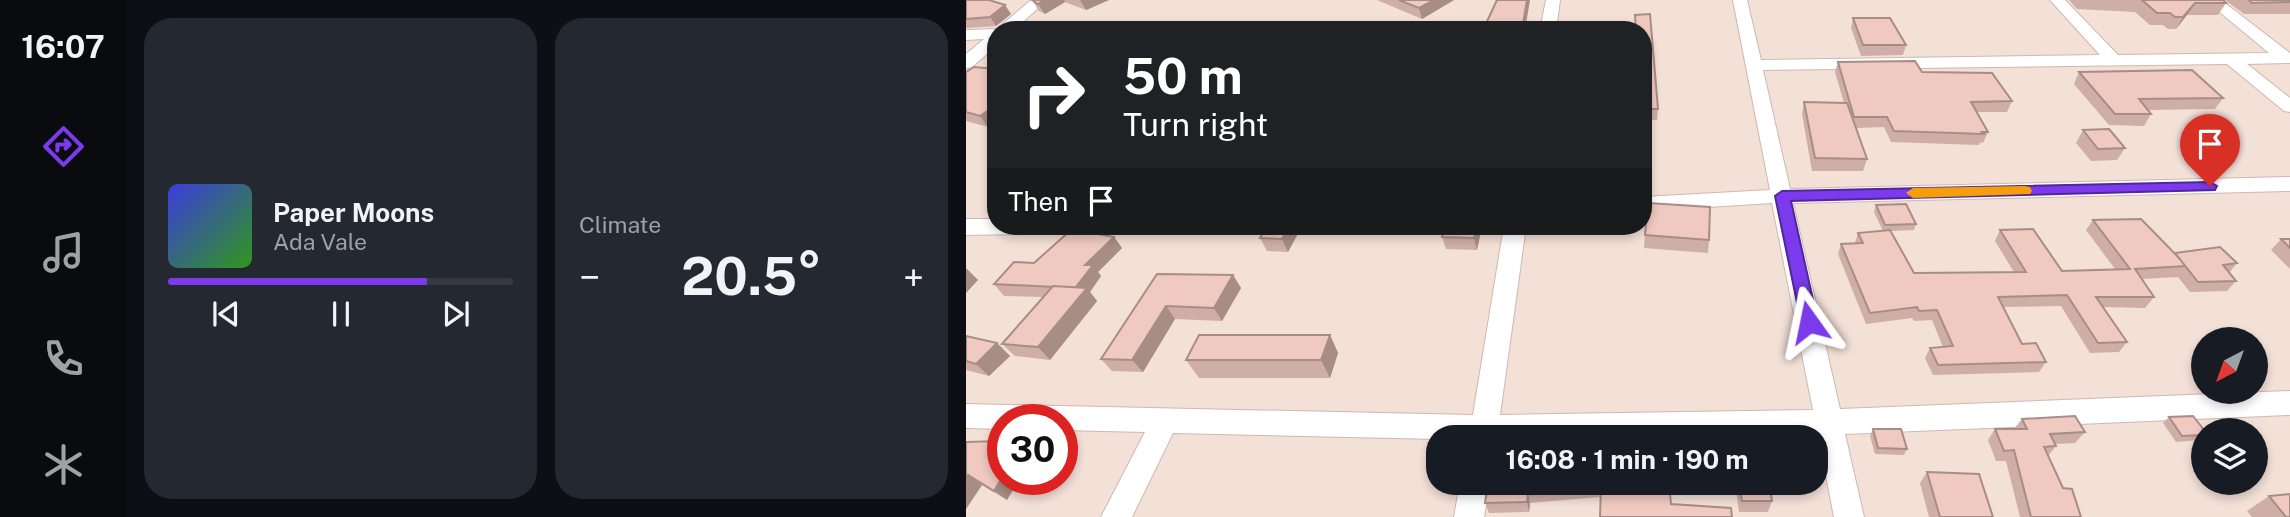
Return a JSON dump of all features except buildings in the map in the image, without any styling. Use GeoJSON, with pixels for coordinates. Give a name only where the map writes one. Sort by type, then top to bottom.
{"type":"FeatureCollection","features":[{"type":"Feature","properties":{"kind":"street"},"geometry":{"type":"LineString","coordinates":[[1015,21],[1040,0]]}},
{"type":"Feature","properties":{"kind":"street"},"geometry":{"type":"LineString","coordinates":[[1550,21],[1553,0]]}},
{"type":"Feature","properties":{"kind":"street"},"geometry":{"type":"LineString","coordinates":[[1740,0],[1849,517]]}},
{"type":"Feature","properties":{"kind":"street"},"geometry":{"type":"LineString","coordinates":[[2057,0],[2114,61]]}},
{"type":"Feature","properties":{"kind":"street"},"geometry":{"type":"LineString","coordinates":[[2212,0],[2288,58]]}},
{"type":"Feature","properties":{"kind":"street"},"geometry":{"type":"LineString","coordinates":[[966,35],[987,35]]}},
{"type":"Feature","properties":{"kind":"street"},"geometry":{"type":"LineString","coordinates":[[966,63],[987,43]]}},
{"type":"Feature","properties":{"kind":"street"},"geometry":{"type":"LineString","coordinates":[[2230,58],[2290,107]]}},
{"type":"Feature","properties":{"kind":"street"},"geometry":{"type":"LineString","coordinates":[[1754,65],[2288,58]]}},
{"type":"Feature","properties":{"kind":"street"},"geometry":{"type":"LineString","coordinates":[[1652,203],[1782,196],[2290,184]]}},
{"type":"Feature","properties":{"kind":"street"},"geometry":{"type":"LineString","coordinates":[[966,227],[987,227]]}},
{"type":"Feature","properties":{"kind":"street"},"geometry":{"type":"LineString","coordinates":[[1485,425],[1514,235]]}},
{"type":"Feature","properties":{"kind":"street"},"geometry":{"type":"LineString","coordinates":[[1736,425],[2290,403]]}},
{"type":"Feature","properties":{"kind":"street"},"geometry":{"type":"LineString","coordinates":[[966,416],[1426,431]]}},
{"type":"Feature","properties":{"kind":"street"},"geometry":{"type":"LineString","coordinates":[[1116,517],[1165,421]]}},
{"type":"Feature","properties":{"kind":"street"},"geometry":{"type":"LineString","coordinates":[[1469,517],[1473,495]]}},
{"type":"Feature","properties":{"kind":"shaded area"},"geometry":{"type":"Polygon","coordinates":[[[966,0],[2290,0],[2290,517],[966,517],[966,0]]]}},
{"type":"Feature","properties":{"kind":"slow traffic"},"geometry":{"type":"LineString","coordinates":[[1913,193],[2025,191]]}},
{"type":"Feature","properties":{"kind":"route"},"geometry":{"type":"LineString","coordinates":[[1809,322],[1782,196],[2210,186]]}}]}
